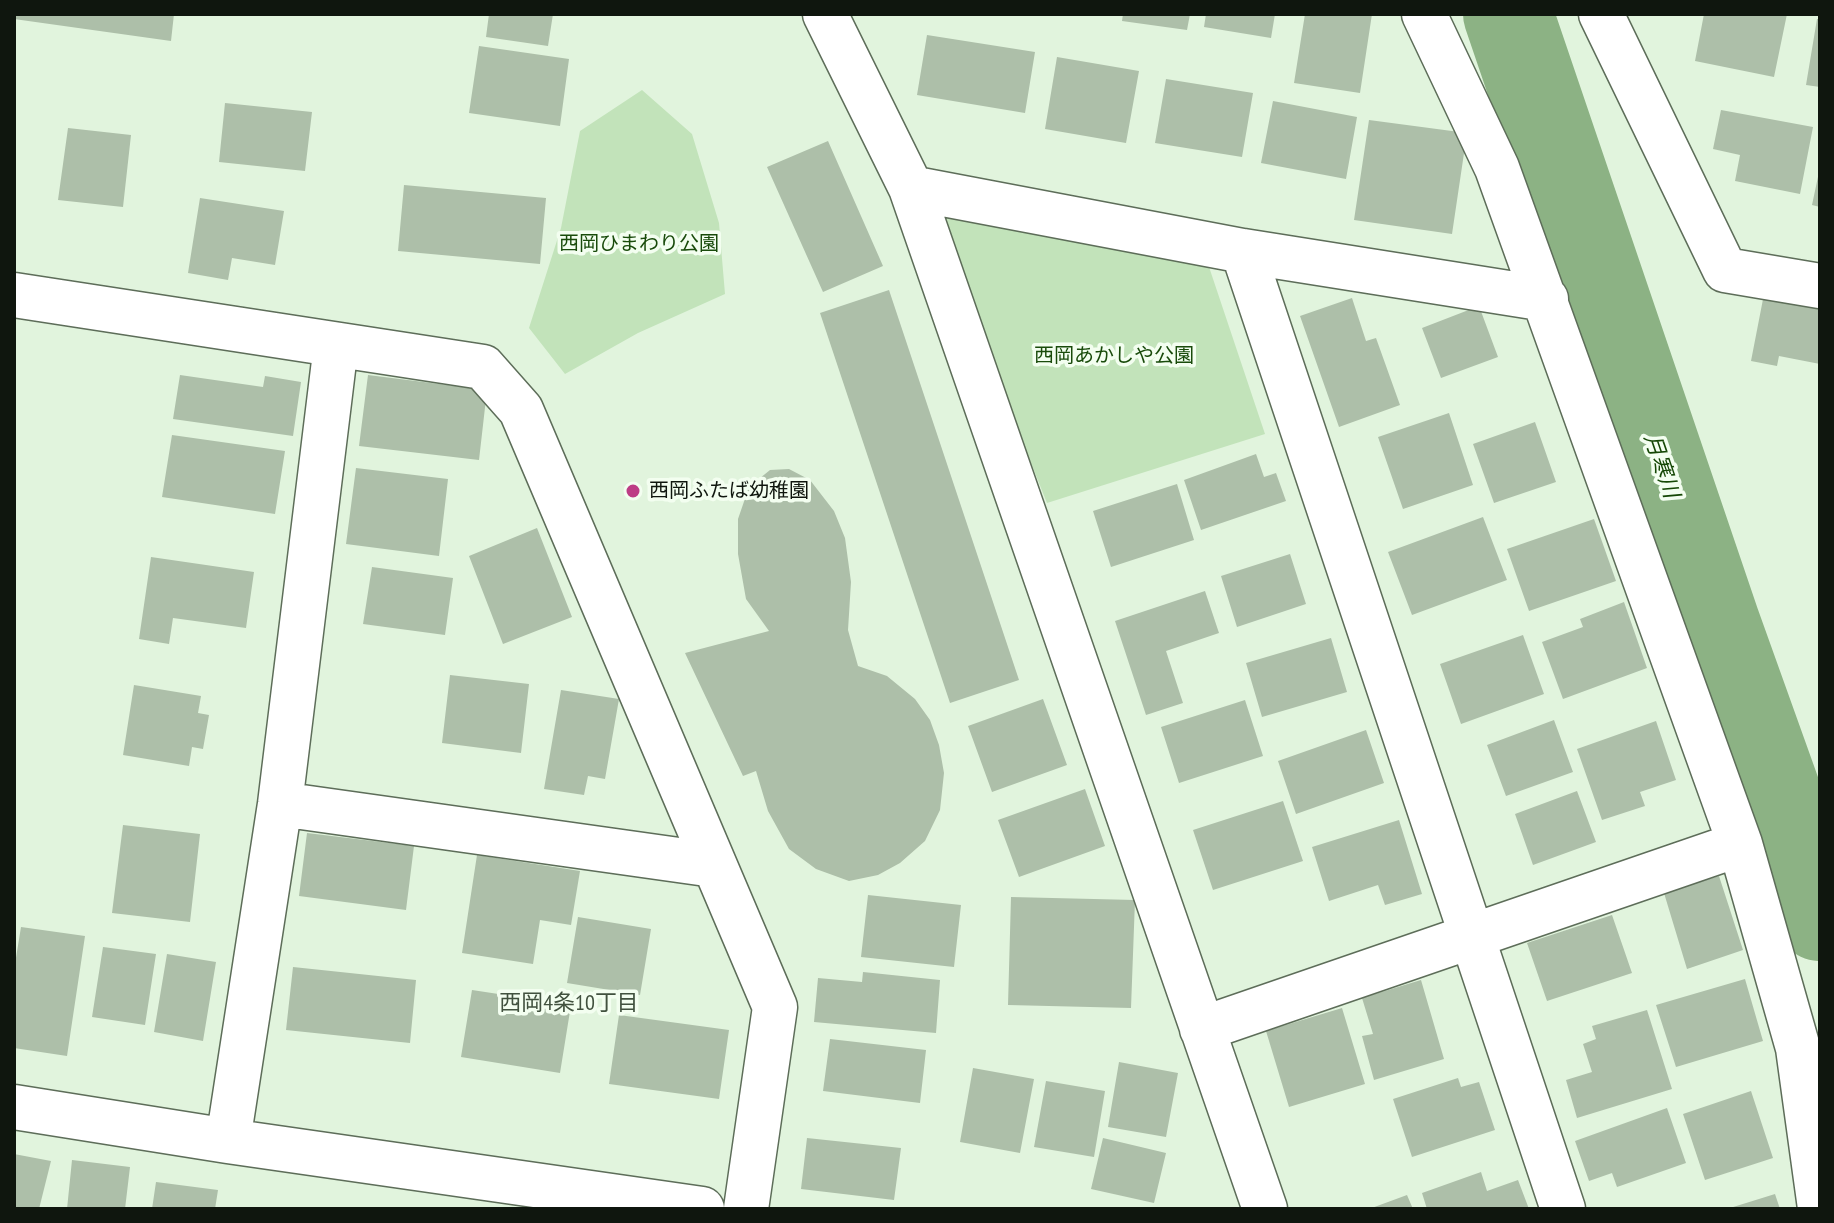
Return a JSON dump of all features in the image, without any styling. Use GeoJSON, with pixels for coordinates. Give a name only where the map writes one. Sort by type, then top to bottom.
{"type":"FeatureCollection","features":[{"type":"Feature","properties":{"kind":"street"},"geometry":{"type":"LineString","coordinates":[[825,14],[911,188],[1265,1209]]}},
{"type":"Feature","properties":{"kind":"street"},"geometry":{"type":"LineString","coordinates":[[1424,14],[1497,168],[1740,844],[1798,1048],[1820,1208]]}},
{"type":"Feature","properties":{"kind":"street"},"geometry":{"type":"LineString","coordinates":[[1601,14],[1725,270],[1820,286]]}},
{"type":"Feature","properties":{"kind":"street"},"geometry":{"type":"LineString","coordinates":[[911,188],[1243,251],[1546,299]]}},
{"type":"Feature","properties":{"kind":"street"},"geometry":{"type":"LineString","coordinates":[[1243,251],[1563,1209]]}},
{"type":"Feature","properties":{"kind":"street"},"geometry":{"type":"LineString","coordinates":[[14,295],[483,367],[521,410],[775,1007],[746,1209]]}},
{"type":"Feature","properties":{"kind":"street"},"geometry":{"type":"LineString","coordinates":[[228,1141],[280,804],[336,345]]}},
{"type":"Feature","properties":{"kind":"street"},"geometry":{"type":"LineString","coordinates":[[280,804],[714,865]]}},
{"type":"Feature","properties":{"kind":"street"},"geometry":{"type":"LineString","coordinates":[[1202,1029],[1740,844]]}},
{"type":"Feature","properties":{"kind":"street"},"geometry":{"type":"LineString","coordinates":[[14,1107],[702,1209]]}},
{"type":"Feature","properties":{"kind":"green space","name":"西岡ひまわり公園"},"geometry":{"type":"Polygon","coordinates":[[[642,90],[692,134],[719,223],[725,294],[638,333],[565,374],[529,328],[561,228],[580,131],[642,90]]]}},
{"type":"Feature","properties":{"kind":"green space","name":"西岡あかしや公園"},"geometry":{"type":"Polygon","coordinates":[[[927,203],[1203,249],[1265,434],[1047,503],[927,203]]]}},
{"type":"Feature","properties":{"kind":"building"},"geometry":{"type":"Polygon","coordinates":[[[14,14],[174,14],[171,41],[14,19],[14,14]]]}},
{"type":"Feature","properties":{"kind":"building"},"geometry":{"type":"Polygon","coordinates":[[[489,14],[553,14],[548,46],[486,37],[489,14]]]}},
{"type":"Feature","properties":{"kind":"building"},"geometry":{"type":"Polygon","coordinates":[[[1123,14],[1190,14],[1187,30],[1122,21],[1123,14]]]}},
{"type":"Feature","properties":{"kind":"building"},"geometry":{"type":"Polygon","coordinates":[[[1206,14],[1275,14],[1271,38],[1204,27],[1206,14]]]}},
{"type":"Feature","properties":{"kind":"building"},"geometry":{"type":"Polygon","coordinates":[[[1305,14],[1372,14],[1360,93],[1294,83],[1305,14]]]}},
{"type":"Feature","properties":{"kind":"building"},"geometry":{"type":"Polygon","coordinates":[[[1704,14],[1787,14],[1774,77],[1695,61],[1704,14]]]}},
{"type":"Feature","properties":{"kind":"building"},"geometry":{"type":"Polygon","coordinates":[[[1817,19],[1820,19],[1820,87],[1806,85],[1817,19]]]}},
{"type":"Feature","properties":{"kind":"building"},"geometry":{"type":"Polygon","coordinates":[[[927,35],[1035,52],[1025,113],[917,95],[927,35]]]}},
{"type":"Feature","properties":{"kind":"building"},"geometry":{"type":"Polygon","coordinates":[[[479,46],[569,59],[560,126],[469,113],[479,46]]]}},
{"type":"Feature","properties":{"kind":"building"},"geometry":{"type":"Polygon","coordinates":[[[1057,57],[1139,71],[1126,143],[1045,129],[1057,57]]]}},
{"type":"Feature","properties":{"kind":"building"},"geometry":{"type":"Polygon","coordinates":[[[1166,79],[1253,93],[1242,157],[1155,143],[1166,79]]]}},
{"type":"Feature","properties":{"kind":"building"},"geometry":{"type":"Polygon","coordinates":[[[1273,101],[1357,117],[1346,179],[1261,163],[1273,101]]]}},
{"type":"Feature","properties":{"kind":"building"},"geometry":{"type":"Polygon","coordinates":[[[225,103],[312,112],[305,171],[219,162],[225,103]]]}},
{"type":"Feature","properties":{"kind":"building"},"geometry":{"type":"Polygon","coordinates":[[[1721,110],[1813,127],[1800,194],[1735,181],[1740,155],[1713,149],[1721,110]]]}},
{"type":"Feature","properties":{"kind":"building"},"geometry":{"type":"Polygon","coordinates":[[[1369,120],[1467,133],[1452,234],[1354,220],[1369,120]]]}},
{"type":"Feature","properties":{"kind":"building"},"geometry":{"type":"Polygon","coordinates":[[[68,128],[131,135],[123,207],[58,200],[68,128]]]}},
{"type":"Feature","properties":{"kind":"building"},"geometry":{"type":"Polygon","coordinates":[[[828,141],[883,266],[823,292],[767,167],[828,141]]]}},
{"type":"Feature","properties":{"kind":"building"},"geometry":{"type":"Polygon","coordinates":[[[1820,172],[1820,207],[1812,205],[1820,172]]]}},
{"type":"Feature","properties":{"kind":"building"},"geometry":{"type":"Polygon","coordinates":[[[404,185],[546,198],[540,264],[398,251],[404,185]]]}},
{"type":"Feature","properties":{"kind":"building"},"geometry":{"type":"Polygon","coordinates":[[[200,198],[284,211],[275,265],[232,258],[228,280],[188,273],[200,198]]]}},
{"type":"Feature","properties":{"kind":"building"},"geometry":{"type":"Polygon","coordinates":[[[889,290],[1019,680],[950,703],[820,313],[889,290]]]}},
{"type":"Feature","properties":{"kind":"building"},"geometry":{"type":"Polygon","coordinates":[[[1764,294],[1820,305],[1820,364],[1779,356],[1777,366],[1751,361],[1764,294]]]}},
{"type":"Feature","properties":{"kind":"building"},"geometry":{"type":"Polygon","coordinates":[[[1352,298],[1366,341],[1376,338],[1400,405],[1339,427],[1300,316],[1352,298]]]}},
{"type":"Feature","properties":{"kind":"building"},"geometry":{"type":"Polygon","coordinates":[[[1479,306],[1498,357],[1441,378],[1422,328],[1479,306]]]}},
{"type":"Feature","properties":{"kind":"building"},"geometry":{"type":"Polygon","coordinates":[[[180,375],[263,387],[265,376],[301,382],[293,436],[173,419],[180,375]]]}},
{"type":"Feature","properties":{"kind":"building"},"geometry":{"type":"Polygon","coordinates":[[[368,375],[487,390],[479,460],[359,446],[368,375]]]}},
{"type":"Feature","properties":{"kind":"building"},"geometry":{"type":"Polygon","coordinates":[[[1449,413],[1473,485],[1403,509],[1378,437],[1449,413]]]}},
{"type":"Feature","properties":{"kind":"building"},"geometry":{"type":"Polygon","coordinates":[[[1535,422],[1556,482],[1494,503],[1473,444],[1535,422]]]}},
{"type":"Feature","properties":{"kind":"building"},"geometry":{"type":"Polygon","coordinates":[[[172,435],[285,451],[275,514],[162,497],[172,435]]]}},
{"type":"Feature","properties":{"kind":"building"},"geometry":{"type":"Polygon","coordinates":[[[1256,454],[1264,477],[1276,473],[1286,501],[1201,530],[1184,480],[1256,454]]]}},
{"type":"Feature","properties":{"kind":"building"},"geometry":{"type":"Polygon","coordinates":[[[356,468],[448,479],[439,556],[346,544],[356,468]]]}},
{"type":"Feature","properties":{"kind":"building"},"geometry":{"type":"Polygon","coordinates":[[[789,469],[810,480],[834,511],[845,538],[851,582],[848,630],[858,666],[887,676],[915,699],[930,720],[944,773],[940,810],[925,841],[900,863],[878,875],[849,881],[816,869],[789,849],[768,811],[756,771],[743,776],[685,653],[769,631],[746,599],[738,554],[738,519],[749,487],[770,470],[789,469]]]}},
{"type":"Feature","properties":{"kind":"building"},"geometry":{"type":"Polygon","coordinates":[[[1177,484],[1194,540],[1111,567],[1093,511],[1177,484]]]}},
{"type":"Feature","properties":{"kind":"building"},"geometry":{"type":"Polygon","coordinates":[[[1483,517],[1507,580],[1412,615],[1388,552],[1483,517]]]}},
{"type":"Feature","properties":{"kind":"building"},"geometry":{"type":"Polygon","coordinates":[[[1594,519],[1616,581],[1529,611],[1507,549],[1594,519]]]}},
{"type":"Feature","properties":{"kind":"building"},"geometry":{"type":"Polygon","coordinates":[[[537,528],[572,617],[503,644],[469,556],[537,528]]]}},
{"type":"Feature","properties":{"kind":"building"},"geometry":{"type":"Polygon","coordinates":[[[1290,554],[1306,604],[1237,627],[1221,576],[1290,554]]]}},
{"type":"Feature","properties":{"kind":"building"},"geometry":{"type":"Polygon","coordinates":[[[151,557],[254,572],[246,628],[173,618],[169,644],[139,639],[151,557]]]}},
{"type":"Feature","properties":{"kind":"building"},"geometry":{"type":"Polygon","coordinates":[[[372,567],[453,578],[445,635],[363,624],[372,567]]]}},
{"type":"Feature","properties":{"kind":"building"},"geometry":{"type":"Polygon","coordinates":[[[1205,591],[1219,633],[1166,651],[1183,703],[1146,715],[1115,621],[1205,591]]]}},
{"type":"Feature","properties":{"kind":"building"},"geometry":{"type":"Polygon","coordinates":[[[1624,602],[1647,668],[1563,699],[1542,642],[1583,627],[1580,619],[1624,602]]]}},
{"type":"Feature","properties":{"kind":"building"},"geometry":{"type":"Polygon","coordinates":[[[1523,635],[1544,694],[1461,724],[1440,664],[1523,635]]]}},
{"type":"Feature","properties":{"kind":"building"},"geometry":{"type":"Polygon","coordinates":[[[1331,638],[1347,692],[1262,717],[1246,663],[1331,638]]]}},
{"type":"Feature","properties":{"kind":"building"},"geometry":{"type":"Polygon","coordinates":[[[450,675],[529,684],[521,753],[442,743],[450,675]]]}},
{"type":"Feature","properties":{"kind":"building"},"geometry":{"type":"Polygon","coordinates":[[[134,685],[201,696],[198,713],[209,715],[203,749],[192,747],[189,766],[123,755],[134,685]]]}},
{"type":"Feature","properties":{"kind":"building"},"geometry":{"type":"Polygon","coordinates":[[[561,690],[619,699],[605,779],[588,776],[584,795],[544,789],[561,690]]]}},
{"type":"Feature","properties":{"kind":"building"},"geometry":{"type":"Polygon","coordinates":[[[1043,699],[1067,765],[992,792],[968,726],[1043,699]]]}},
{"type":"Feature","properties":{"kind":"building"},"geometry":{"type":"Polygon","coordinates":[[[1245,700],[1263,756],[1179,783],[1161,727],[1245,700]]]}},
{"type":"Feature","properties":{"kind":"building"},"geometry":{"type":"Polygon","coordinates":[[[1554,720],[1573,772],[1506,796],[1487,745],[1554,720]]]}},
{"type":"Feature","properties":{"kind":"building"},"geometry":{"type":"Polygon","coordinates":[[[1656,721],[1676,780],[1640,792],[1645,806],[1602,820],[1577,749],[1656,721]]]}},
{"type":"Feature","properties":{"kind":"building"},"geometry":{"type":"Polygon","coordinates":[[[1366,730],[1384,783],[1296,814],[1278,761],[1366,730]]]}},
{"type":"Feature","properties":{"kind":"building"},"geometry":{"type":"Polygon","coordinates":[[[1085,789],[1105,846],[1019,877],[998,820],[1085,789]]]}},
{"type":"Feature","properties":{"kind":"building"},"geometry":{"type":"Polygon","coordinates":[[[1577,791],[1596,842],[1533,865],[1515,814],[1577,791]]]}},
{"type":"Feature","properties":{"kind":"building"},"geometry":{"type":"Polygon","coordinates":[[[1283,801],[1303,861],[1213,890],[1193,830],[1283,801]]]}},
{"type":"Feature","properties":{"kind":"building"},"geometry":{"type":"Polygon","coordinates":[[[1399,820],[1422,894],[1385,905],[1378,885],[1329,901],[1312,847],[1399,820]]]}},
{"type":"Feature","properties":{"kind":"building"},"geometry":{"type":"Polygon","coordinates":[[[123,825],[200,834],[190,922],[112,913],[123,825]]]}},
{"type":"Feature","properties":{"kind":"building"},"geometry":{"type":"Polygon","coordinates":[[[307,833],[414,846],[406,910],[299,896],[307,833]]]}},
{"type":"Feature","properties":{"kind":"building"},"geometry":{"type":"Polygon","coordinates":[[[477,855],[580,871],[571,925],[540,920],[533,964],[462,953],[477,855]]]}},
{"type":"Feature","properties":{"kind":"building"},"geometry":{"type":"Polygon","coordinates":[[[1719,876],[1743,950],[1687,969],[1664,893],[1719,876]]]}},
{"type":"Feature","properties":{"kind":"building"},"geometry":{"type":"Polygon","coordinates":[[[868,895],[961,905],[954,967],[861,957],[868,895]]]}},
{"type":"Feature","properties":{"kind":"building"},"geometry":{"type":"Polygon","coordinates":[[[1011,897],[1135,900],[1131,1008],[1008,1005],[1011,897]]]}},
{"type":"Feature","properties":{"kind":"building"},"geometry":{"type":"Polygon","coordinates":[[[1612,915],[1632,973],[1547,1001],[1527,943],[1612,915]]]}},
{"type":"Feature","properties":{"kind":"building"},"geometry":{"type":"Polygon","coordinates":[[[578,917],[651,929],[640,995],[567,983],[578,917]]]}},
{"type":"Feature","properties":{"kind":"building"},"geometry":{"type":"Polygon","coordinates":[[[21,927],[85,936],[67,1056],[14,1048],[14,970],[21,927]]]}},
{"type":"Feature","properties":{"kind":"building"},"geometry":{"type":"Polygon","coordinates":[[[103,947],[156,954],[145,1025],[92,1017],[103,947]]]}},
{"type":"Feature","properties":{"kind":"building"},"geometry":{"type":"Polygon","coordinates":[[[167,954],[216,962],[203,1041],[154,1032],[167,954]]]}},
{"type":"Feature","properties":{"kind":"building"},"geometry":{"type":"Polygon","coordinates":[[[293,967],[416,980],[410,1043],[286,1030],[293,967]]]}},
{"type":"Feature","properties":{"kind":"building"},"geometry":{"type":"Polygon","coordinates":[[[863,972],[940,980],[936,1033],[814,1022],[818,978],[862,982],[863,972]]]}},
{"type":"Feature","properties":{"kind":"building"},"geometry":{"type":"Polygon","coordinates":[[[1745,979],[1763,1041],[1676,1067],[1656,1005],[1745,979]]]}},
{"type":"Feature","properties":{"kind":"building"},"geometry":{"type":"Polygon","coordinates":[[[1421,980],[1444,1059],[1374,1080],[1362,1036],[1373,1034],[1362,998],[1421,980]]]}},
{"type":"Feature","properties":{"kind":"building"},"geometry":{"type":"Polygon","coordinates":[[[472,990],[571,1005],[560,1073],[461,1057],[472,990]]]}},
{"type":"Feature","properties":{"kind":"building"},"geometry":{"type":"Polygon","coordinates":[[[1342,1008],[1365,1084],[1289,1107],[1266,1031],[1342,1008]]]}},
{"type":"Feature","properties":{"kind":"building"},"geometry":{"type":"Polygon","coordinates":[[[1647,1010],[1672,1089],[1577,1118],[1566,1080],[1592,1072],[1583,1044],[1596,1039],[1592,1026],[1647,1010]]]}},
{"type":"Feature","properties":{"kind":"building"},"geometry":{"type":"Polygon","coordinates":[[[619,1015],[729,1030],[719,1099],[609,1084],[619,1015]]]}},
{"type":"Feature","properties":{"kind":"building"},"geometry":{"type":"Polygon","coordinates":[[[830,1039],[926,1050],[920,1103],[823,1091],[830,1039]]]}},
{"type":"Feature","properties":{"kind":"building"},"geometry":{"type":"Polygon","coordinates":[[[1119,1062],[1178,1073],[1166,1137],[1108,1127],[1119,1062]]]}},
{"type":"Feature","properties":{"kind":"building"},"geometry":{"type":"Polygon","coordinates":[[[973,1068],[1034,1079],[1020,1153],[960,1142],[973,1068]]]}},
{"type":"Feature","properties":{"kind":"building"},"geometry":{"type":"Polygon","coordinates":[[[1458,1078],[1461,1087],[1479,1082],[1495,1130],[1412,1157],[1393,1099],[1458,1078]]]}},
{"type":"Feature","properties":{"kind":"building"},"geometry":{"type":"Polygon","coordinates":[[[1046,1081],[1105,1091],[1094,1157],[1034,1147],[1046,1081]]]}},
{"type":"Feature","properties":{"kind":"building"},"geometry":{"type":"Polygon","coordinates":[[[1751,1091],[1773,1158],[1705,1180],[1683,1114],[1751,1091]]]}},
{"type":"Feature","properties":{"kind":"building"},"geometry":{"type":"Polygon","coordinates":[[[1667,1108],[1686,1163],[1617,1187],[1612,1173],[1589,1181],[1575,1141],[1667,1108]]]}},
{"type":"Feature","properties":{"kind":"building"},"geometry":{"type":"Polygon","coordinates":[[[807,1138],[901,1148],[894,1200],[801,1189],[807,1138]]]}},
{"type":"Feature","properties":{"kind":"building"},"geometry":{"type":"Polygon","coordinates":[[[1103,1138],[1166,1153],[1154,1203],[1091,1189],[1103,1138]]]}},
{"type":"Feature","properties":{"kind":"building"},"geometry":{"type":"Polygon","coordinates":[[[14,1154],[51,1161],[39,1209],[14,1209],[14,1154]]]}},
{"type":"Feature","properties":{"kind":"building"},"geometry":{"type":"Polygon","coordinates":[[[72,1160],[130,1167],[125,1209],[67,1209],[72,1160]]]}},
{"type":"Feature","properties":{"kind":"building"},"geometry":{"type":"Polygon","coordinates":[[[1481,1172],[1487,1191],[1518,1180],[1529,1209],[1427,1209],[1422,1193],[1481,1172]]]}},
{"type":"Feature","properties":{"kind":"building"},"geometry":{"type":"Polygon","coordinates":[[[156,1182],[218,1190],[215,1209],[152,1209],[156,1182]]]}},
{"type":"Feature","properties":{"kind":"building"},"geometry":{"type":"Polygon","coordinates":[[[1775,1194],[1780,1209],[1730,1209],[1730,1208],[1775,1194]]]}},
{"type":"Feature","properties":{"kind":"building"},"geometry":{"type":"Polygon","coordinates":[[[1407,1195],[1413,1209],[1369,1209],[1407,1195]]]}},
{"type":"Feature","properties":{"kind":"waterway","name":"月寒川"},"geometry":{"type":"LineString","coordinates":[[1508,14],[1715,623],[1820,916]]}},
{"type":"Feature","properties":{"kind":"place","name":"西岡ふたば幼稚園"},"geometry":{"type":"Point","coordinates":[633,491]}},
{"type":"Feature","properties":{"kind":"district","name":"西岡4条10丁目"},"geometry":{"type":"Point","coordinates":[569,1004]}}]}
